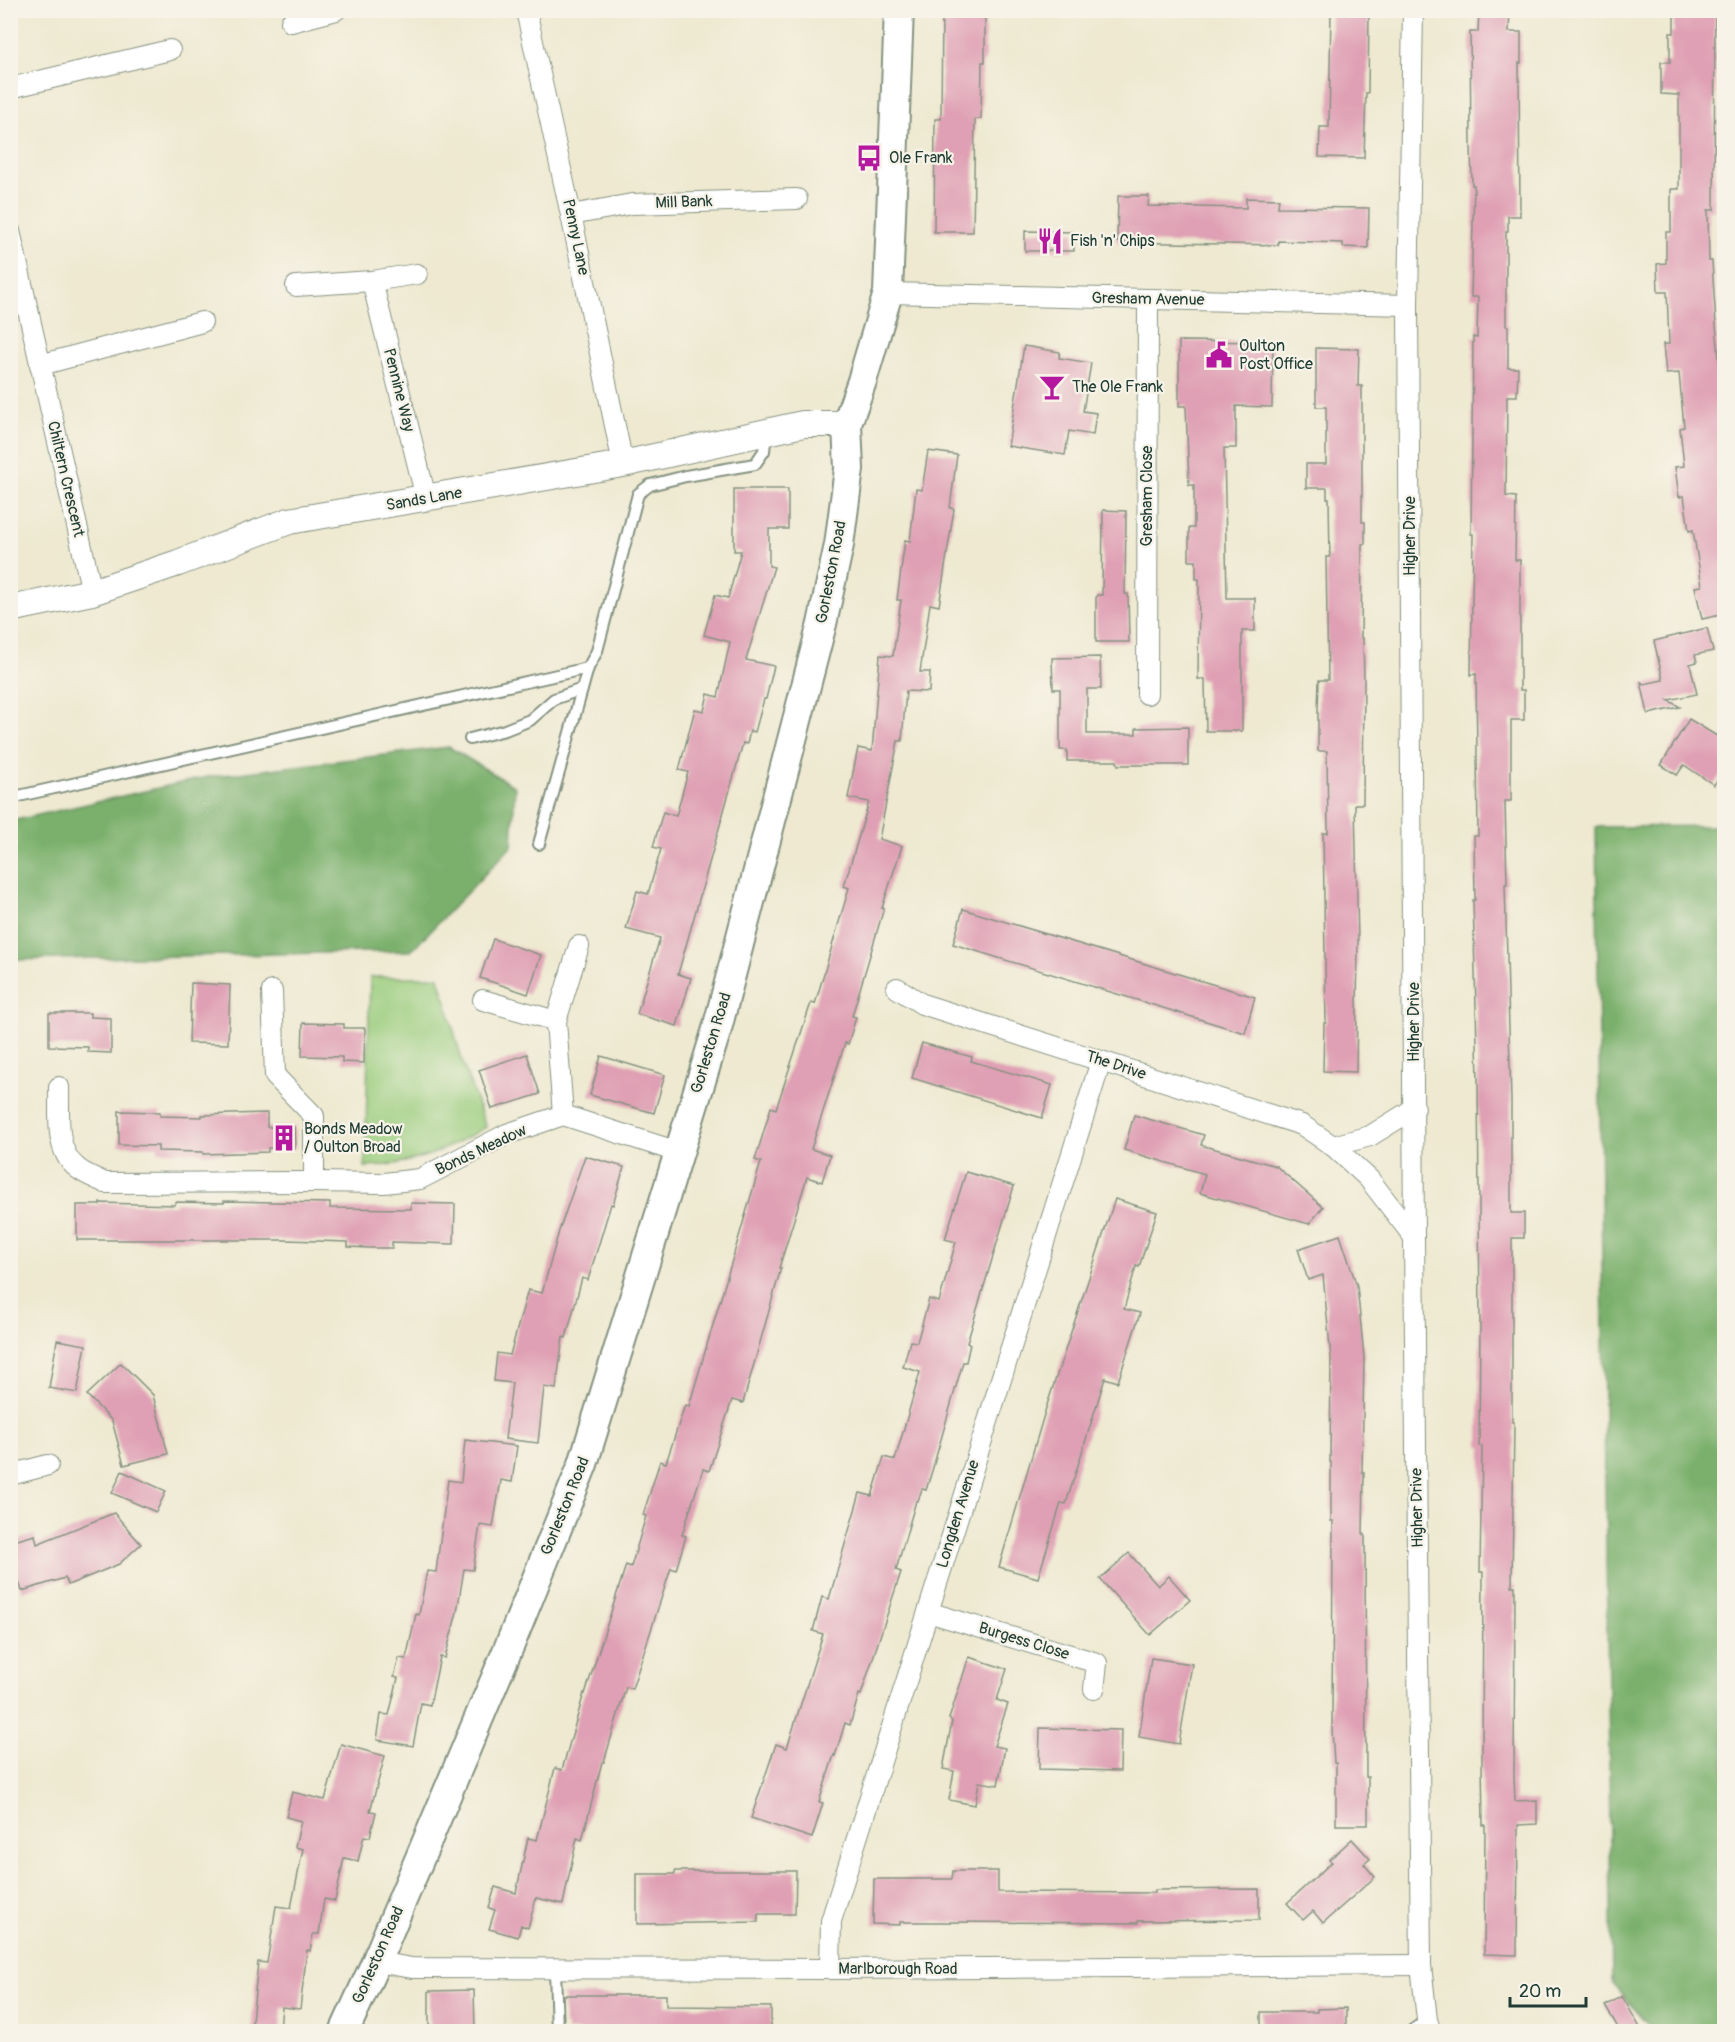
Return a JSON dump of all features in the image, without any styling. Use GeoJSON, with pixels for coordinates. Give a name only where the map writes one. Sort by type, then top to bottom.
{"type":"FeatureCollection","features":[{"type":"Feature","properties":{"kind":"main road","name":"Gorleston Road"},"geometry":{"type":"LineString","coordinates":[[344,2031],[376,1962],[511,1642],[583,1464],[717,1029],[822,624],[839,544],[847,480],[847,424],[888,293],[899,10]]}},
{"type":"Feature","properties":{"kind":"street"},"geometry":{"type":"LineString","coordinates":[[291,22],[336,10]]}},
{"type":"Feature","properties":{"kind":"street","name":"Penny Lane"},"geometry":{"type":"LineString","coordinates":[[526,10],[623,464]]}},
{"type":"Feature","properties":{"kind":"street","name":"Higher Drive"},"geometry":{"type":"LineString","coordinates":[[1413,10],[1408,304],[1415,1108],[1414,1237],[1421,1965],[1429,2026]]}},
{"type":"Feature","properties":{"kind":"street"},"geometry":{"type":"LineString","coordinates":[[10,88],[170,50]]}},
{"type":"Feature","properties":{"kind":"street","name":"Mill Bank"},"geometry":{"type":"LineString","coordinates":[[571,215],[632,204],[797,199]]}},
{"type":"Feature","properties":{"kind":"street","name":"Chiltern Crescent"},"geometry":{"type":"LineString","coordinates":[[10,231],[92,592]]}},
{"type":"Feature","properties":{"kind":"street"},"geometry":{"type":"LineString","coordinates":[[296,286],[372,281],[417,274]]}},
{"type":"Feature","properties":{"kind":"street","name":"Pennine Way"},"geometry":{"type":"LineString","coordinates":[[372,281],[426,498]]}},
{"type":"Feature","properties":{"kind":"street","name":"Gresham Avenue"},"geometry":{"type":"LineString","coordinates":[[888,293],[1408,304]]}},
{"type":"Feature","properties":{"kind":"street","name":"Gresham Close"},"geometry":{"type":"LineString","coordinates":[[1147,694],[1148,299]]}},
{"type":"Feature","properties":{"kind":"street"},"geometry":{"type":"LineString","coordinates":[[40,365],[202,322]]}},
{"type":"Feature","properties":{"kind":"street","name":"Sands Lane"},"geometry":{"type":"LineString","coordinates":[[10,609],[92,592],[178,563],[289,521],[623,464],[803,424],[847,424]]}},
{"type":"Feature","properties":{"kind":"street"},"geometry":{"type":"LineString","coordinates":[[579,946],[556,1021],[563,1115],[678,1152]]}},
{"type":"Feature","properties":{"kind":"street","name":"The Drive"},"geometry":{"type":"LineString","coordinates":[[897,988],[922,1004],[1302,1125],[1333,1146],[1369,1179],[1414,1237]]}},
{"type":"Feature","properties":{"kind":"street"},"geometry":{"type":"LineString","coordinates":[[272,991],[275,1076],[314,1116],[314,1182]]}},
{"type":"Feature","properties":{"kind":"street"},"geometry":{"type":"LineString","coordinates":[[483,1000],[556,1021]]}},
{"type":"Feature","properties":{"kind":"street","name":"Longden Avenue"},"geometry":{"type":"LineString","coordinates":[[830,1969],[831,1921],[1101,1061]]}},
{"type":"Feature","properties":{"kind":"street","name":"Bonds Meadow"},"geometry":{"type":"LineString","coordinates":[[59,1087],[60,1135],[64,1151],[75,1167],[105,1183],[384,1183],[420,1179],[507,1134],[563,1115]]}},
{"type":"Feature","properties":{"kind":"street"},"geometry":{"type":"LineString","coordinates":[[1333,1146],[1370,1136],[1415,1108]]}},
{"type":"Feature","properties":{"kind":"street"},"geometry":{"type":"LineString","coordinates":[[10,1475],[48,1465]]}},
{"type":"Feature","properties":{"kind":"street","name":"Burgess Close"},"geometry":{"type":"LineString","coordinates":[[928,1612],[1097,1663],[1094,1689]]}},
{"type":"Feature","properties":{"kind":"street","name":"Marlborough Road"},"geometry":{"type":"LineString","coordinates":[[376,1962],[412,1968],[830,1969],[1421,1965]]}},
{"type":"Feature","properties":{"kind":"lane"},"geometry":{"type":"LineString","coordinates":[[539,844],[588,668],[597,651],[638,494],[650,485],[668,480],[756,464],[764,451],[766,432]]}},
{"type":"Feature","properties":{"kind":"lane"},"geometry":{"type":"LineString","coordinates":[[10,798],[588,668]]}},
{"type":"Feature","properties":{"kind":"lane"},"geometry":{"type":"LineString","coordinates":[[470,739],[505,730],[530,720],[554,699],[582,688]]}},
{"type":"Feature","properties":{"kind":"lane"},"geometry":{"type":"LineString","coordinates":[[555,1968],[557,2031]]}},
{"type":"Feature","properties":{"kind":"lane"},"geometry":{"type":"LineString","coordinates":[[1410,2031],[1429,2026]]}},
{"type":"Feature","properties":{"kind":"green space"},"geometry":{"type":"Polygon","coordinates":[[[449,747],[515,787],[512,846],[411,951],[11,960],[11,821],[207,777],[449,747]]]}},
{"type":"Feature","properties":{"kind":"green space"},"geometry":{"type":"Polygon","coordinates":[[[1724,826],[1724,2031],[1654,2031],[1612,1984],[1596,827],[1724,826]]]}},
{"type":"Feature","properties":{"kind":"green space"},"geometry":{"type":"Polygon","coordinates":[[[370,977],[439,977],[463,1064],[486,1127],[442,1150],[414,1160],[365,1167],[370,977]]]}},
{"type":"Feature","properties":{"kind":"building"},"geometry":{"type":"Polygon","coordinates":[[[942,10],[985,10],[985,62],[982,62],[981,119],[975,119],[973,232],[934,232],[935,119],[941,119],[942,10]]]}},
{"type":"Feature","properties":{"kind":"building"},"geometry":{"type":"Polygon","coordinates":[[[1331,10],[1369,10],[1368,93],[1366,93],[1364,158],[1319,157],[1320,127],[1329,127],[1331,10]]]}},
{"type":"Feature","properties":{"kind":"building"},"geometry":{"type":"Polygon","coordinates":[[[1479,10],[1510,10],[1509,32],[1521,32],[1521,63],[1519,63],[1520,216],[1508,216],[1508,232],[1506,232],[1508,368],[1518,368],[1517,396],[1507,396],[1506,496],[1516,497],[1515,560],[1520,560],[1520,690],[1524,690],[1524,720],[1511,720],[1511,801],[1505,801],[1507,884],[1505,884],[1511,1101],[1511,1213],[1524,1213],[1524,1238],[1512,1238],[1514,1777],[1515,1801],[1537,1800],[1537,1824],[1518,1825],[1517,1955],[1484,1954],[1483,1572],[1480,1572],[1482,1446],[1479,1446],[1478,1080],[1473,900],[1475,900],[1474,836],[1478,836],[1476,674],[1471,675],[1473,337],[1477,338],[1478,297],[1471,297],[1474,185],[1472,185],[1470,32],[1478,32],[1479,10]]]}},
{"type":"Feature","properties":{"kind":"building"},"geometry":{"type":"Polygon","coordinates":[[[1674,10],[1715,10],[1714,210],[1708,210],[1709,261],[1712,261],[1725,447],[1725,614],[1702,619],[1695,587],[1702,586],[1693,530],[1689,531],[1684,496],[1679,497],[1675,467],[1684,466],[1680,428],[1684,427],[1679,373],[1666,374],[1663,344],[1669,344],[1667,292],[1658,292],[1657,264],[1666,263],[1666,232],[1671,232],[1671,189],[1679,189],[1679,95],[1661,94],[1661,62],[1670,62],[1670,33],[1674,33],[1674,10]]]}},
{"type":"Feature","properties":{"kind":"building"},"geometry":{"type":"Polygon","coordinates":[[[1118,196],[1149,196],[1148,206],[1246,208],[1246,198],[1279,199],[1278,207],[1369,208],[1368,248],[1343,247],[1343,243],[1278,241],[1278,245],[1117,242],[1118,196]]]}},
{"type":"Feature","properties":{"kind":"building","name":"Fish 'n' Chips"},"geometry":{"type":"Polygon","coordinates":[[[1025,231],[1074,232],[1074,251],[1025,251],[1025,231]]]}},
{"type":"Feature","properties":{"kind":"building"},"geometry":{"type":"Polygon","coordinates":[[[1179,341],[1273,342],[1272,407],[1236,406],[1236,448],[1224,448],[1227,598],[1255,598],[1255,631],[1242,631],[1242,731],[1206,731],[1205,679],[1198,679],[1199,579],[1196,579],[1196,561],[1189,561],[1189,528],[1194,528],[1194,485],[1189,485],[1186,406],[1179,406],[1179,341]]]}},
{"type":"Feature","properties":{"kind":"building","name":"The Ole Frank"},"geometry":{"type":"Polygon","coordinates":[[[1024,346],[1060,352],[1059,358],[1091,363],[1083,411],[1096,413],[1093,435],[1069,431],[1065,455],[1008,446],[1024,346]]]}},
{"type":"Feature","properties":{"kind":"building"},"geometry":{"type":"Polygon","coordinates":[[[1316,348],[1359,349],[1358,386],[1362,386],[1362,522],[1365,522],[1365,544],[1362,544],[1361,638],[1363,638],[1364,680],[1363,804],[1355,804],[1358,944],[1356,1072],[1323,1071],[1324,1023],[1326,1023],[1323,833],[1328,833],[1327,751],[1318,751],[1318,710],[1319,680],[1328,680],[1326,557],[1330,557],[1327,488],[1306,488],[1306,464],[1326,464],[1326,407],[1316,407],[1316,348]]]}},
{"type":"Feature","properties":{"kind":"building"},"geometry":{"type":"Polygon","coordinates":[[[928,451],[957,455],[950,508],[954,509],[939,606],[930,604],[920,672],[930,672],[929,692],[906,691],[902,741],[898,741],[879,839],[902,846],[852,1016],[856,1017],[848,1044],[845,1043],[811,1149],[830,1155],[822,1182],[807,1177],[779,1268],[781,1268],[743,1403],[732,1400],[709,1471],[703,1469],[682,1535],[686,1536],[676,1570],[671,1568],[632,1689],[626,1687],[604,1762],[602,1762],[582,1840],[577,1838],[563,1904],[536,1898],[528,1928],[521,1925],[518,1937],[489,1929],[495,1910],[489,1908],[495,1887],[516,1893],[528,1838],[537,1840],[555,1768],[562,1770],[584,1693],[626,1565],[631,1567],[646,1516],[643,1515],[660,1461],[666,1463],[685,1405],[689,1406],[761,1162],[755,1160],[771,1107],[776,1109],[811,1003],[815,1004],[849,888],[844,886],[869,802],[848,798],[858,748],[872,751],[880,655],[893,656],[901,600],[897,600],[905,540],[910,541],[916,489],[922,490],[928,451]]]}},
{"type":"Feature","properties":{"kind":"building"},"geometry":{"type":"Polygon","coordinates":[[[734,489],[788,489],[788,529],[769,529],[769,566],[774,567],[746,660],[774,666],[755,732],[750,731],[747,744],[743,743],[678,974],[691,978],[677,1026],[637,1014],[660,938],[626,929],[637,891],[648,894],[661,849],[653,847],[663,812],[676,816],[688,772],[679,770],[695,709],[704,711],[708,694],[718,697],[730,642],[704,635],[715,595],[728,598],[741,551],[734,551],[734,489]]]}},
{"type":"Feature","properties":{"kind":"building"},"geometry":{"type":"Polygon","coordinates":[[[1103,510],[1126,511],[1125,594],[1128,594],[1129,642],[1096,642],[1096,598],[1097,595],[1102,595],[1103,510]]]}},
{"type":"Feature","properties":{"kind":"building"},"geometry":{"type":"Polygon","coordinates":[[[1707,628],[1713,651],[1695,655],[1697,662],[1690,664],[1697,694],[1668,700],[1680,707],[1648,714],[1641,682],[1644,684],[1663,680],[1654,641],[1707,628]]]}},
{"type":"Feature","properties":{"kind":"building"},"geometry":{"type":"Polygon","coordinates":[[[1100,657],[1101,689],[1087,689],[1087,734],[1136,734],[1136,728],[1188,727],[1188,765],[1118,765],[1117,761],[1067,761],[1067,750],[1060,750],[1060,689],[1053,689],[1052,658],[1100,657]]]}},
{"type":"Feature","properties":{"kind":"building"},"geometry":{"type":"Polygon","coordinates":[[[1689,719],[1725,741],[1725,768],[1714,785],[1684,765],[1677,775],[1661,765],[1689,719]]]}},
{"type":"Feature","properties":{"kind":"building"},"geometry":{"type":"Polygon","coordinates":[[[963,909],[1255,997],[1245,1033],[953,944],[963,909]]]}},
{"type":"Feature","properties":{"kind":"building"},"geometry":{"type":"Polygon","coordinates":[[[493,939],[541,955],[528,994],[480,978],[493,939]]]}},
{"type":"Feature","properties":{"kind":"building"},"geometry":{"type":"Polygon","coordinates":[[[191,983],[230,985],[228,1044],[189,1043],[191,983]]]}},
{"type":"Feature","properties":{"kind":"building"},"geometry":{"type":"Polygon","coordinates":[[[49,1013],[90,1013],[90,1017],[111,1018],[111,1053],[88,1052],[88,1047],[49,1046],[49,1013]]]}},
{"type":"Feature","properties":{"kind":"building"},"geometry":{"type":"Polygon","coordinates":[[[303,1023],[344,1024],[344,1028],[365,1028],[364,1063],[342,1062],[342,1057],[302,1056],[303,1023]]]}},
{"type":"Feature","properties":{"kind":"building"},"geometry":{"type":"Polygon","coordinates":[[[922,1043],[972,1057],[971,1061],[1052,1085],[1042,1118],[912,1078],[922,1043]]]}},
{"type":"Feature","properties":{"kind":"building"},"geometry":{"type":"Polygon","coordinates":[[[527,1054],[540,1094],[492,1109],[479,1070],[527,1054]]]}},
{"type":"Feature","properties":{"kind":"building"},"geometry":{"type":"Polygon","coordinates":[[[601,1056],[665,1075],[654,1113],[590,1095],[601,1056]]]}},
{"type":"Feature","properties":{"kind":"building"},"geometry":{"type":"Polygon","coordinates":[[[119,1111],[160,1112],[160,1116],[202,1117],[202,1115],[267,1113],[267,1127],[294,1127],[295,1148],[268,1148],[268,1152],[203,1154],[203,1152],[158,1151],[158,1146],[119,1145],[119,1111]]]}},
{"type":"Feature","properties":{"kind":"building"},"geometry":{"type":"Polygon","coordinates":[[[1134,1115],[1204,1135],[1201,1145],[1276,1166],[1323,1207],[1309,1224],[1200,1193],[1205,1174],[1124,1150],[1134,1115]]]}},
{"type":"Feature","properties":{"kind":"building"},"geometry":{"type":"Polygon","coordinates":[[[585,1156],[624,1167],[588,1280],[582,1278],[566,1338],[563,1337],[556,1389],[544,1387],[538,1443],[505,1439],[512,1383],[494,1381],[497,1353],[510,1355],[528,1290],[542,1293],[559,1231],[585,1156]]]}},
{"type":"Feature","properties":{"kind":"building"},"geometry":{"type":"Polygon","coordinates":[[[966,1172],[1014,1186],[967,1343],[970,1344],[966,1362],[963,1362],[926,1490],[922,1489],[916,1501],[896,1570],[901,1572],[861,1695],[859,1694],[850,1725],[845,1723],[834,1755],[819,1802],[823,1803],[812,1838],[751,1818],[776,1744],[787,1748],[823,1634],[813,1631],[822,1597],[829,1599],[860,1493],[872,1496],[884,1457],[895,1460],[920,1372],[903,1367],[910,1341],[917,1342],[929,1299],[939,1302],[956,1242],[945,1239],[966,1172]]]}},
{"type":"Feature","properties":{"kind":"building"},"geometry":{"type":"Polygon","coordinates":[[[1115,1199],[1157,1212],[1139,1267],[1136,1266],[1124,1309],[1140,1313],[1118,1382],[1105,1378],[1066,1504],[1061,1503],[1038,1578],[999,1567],[1046,1408],[1115,1199]]]}},
{"type":"Feature","properties":{"kind":"building"},"geometry":{"type":"Polygon","coordinates":[[[224,1201],[330,1203],[330,1208],[411,1209],[411,1203],[455,1204],[454,1244],[392,1242],[392,1248],[370,1248],[348,1247],[348,1242],[286,1240],[77,1240],[77,1205],[100,1205],[100,1203],[175,1205],[175,1202],[224,1203],[224,1201]]]}},
{"type":"Feature","properties":{"kind":"building"},"geometry":{"type":"Polygon","coordinates":[[[1340,1235],[1357,1286],[1364,1357],[1362,1472],[1364,1472],[1368,1825],[1336,1825],[1336,1763],[1334,1763],[1332,1729],[1331,1358],[1323,1275],[1308,1280],[1298,1249],[1340,1235]]]}},
{"type":"Feature","properties":{"kind":"building"},"geometry":{"type":"Polygon","coordinates":[[[57,1340],[86,1345],[77,1393],[49,1388],[57,1340]]]}},
{"type":"Feature","properties":{"kind":"building"},"geometry":{"type":"Polygon","coordinates":[[[121,1363],[153,1395],[168,1454],[124,1465],[112,1421],[87,1395],[121,1363]]]}},
{"type":"Feature","properties":{"kind":"building"},"geometry":{"type":"Polygon","coordinates":[[[465,1440],[517,1446],[512,1482],[501,1480],[493,1527],[480,1525],[473,1570],[464,1569],[457,1612],[445,1658],[440,1657],[430,1705],[421,1703],[413,1746],[377,1740],[381,1714],[389,1715],[398,1678],[394,1677],[399,1658],[406,1659],[416,1614],[419,1615],[427,1571],[436,1572],[448,1480],[461,1482],[465,1440]]]}},
{"type":"Feature","properties":{"kind":"building"},"geometry":{"type":"Polygon","coordinates":[[[122,1471],[166,1491],[156,1512],[112,1493],[122,1471]]]}},
{"type":"Feature","properties":{"kind":"building"},"geometry":{"type":"Polygon","coordinates":[[[114,1513],[141,1544],[119,1564],[68,1585],[65,1578],[22,1591],[10,1554],[10,1542],[35,1535],[37,1544],[114,1513]]]}},
{"type":"Feature","properties":{"kind":"building"},"geometry":{"type":"Polygon","coordinates":[[[1129,1553],[1158,1586],[1169,1576],[1190,1600],[1150,1635],[1100,1579],[1129,1553]]]}},
{"type":"Feature","properties":{"kind":"building"},"geometry":{"type":"Polygon","coordinates":[[[969,1657],[1007,1669],[997,1700],[1008,1704],[994,1746],[1005,1748],[998,1785],[979,1782],[975,1805],[949,1800],[954,1771],[943,1769],[952,1721],[949,1719],[969,1657]]]}},
{"type":"Feature","properties":{"kind":"building"},"geometry":{"type":"Polygon","coordinates":[[[1151,1658],[1192,1664],[1179,1744],[1139,1737],[1151,1658]]]}},
{"type":"Feature","properties":{"kind":"building"},"geometry":{"type":"Polygon","coordinates":[[[1040,1728],[1121,1730],[1120,1771],[1039,1769],[1040,1728]]]}},
{"type":"Feature","properties":{"kind":"building"},"geometry":{"type":"Polygon","coordinates":[[[341,1744],[385,1756],[370,1811],[376,1812],[370,1837],[364,1836],[358,1861],[344,1858],[335,1901],[324,1899],[319,1934],[313,1934],[310,1951],[307,1950],[300,2009],[282,2007],[280,2031],[251,2031],[258,1962],[267,1963],[276,1906],[291,1908],[303,1849],[295,1847],[301,1821],[286,1817],[292,1792],[325,1800],[341,1744]]]}},
{"type":"Feature","properties":{"kind":"building"},"geometry":{"type":"Polygon","coordinates":[[[1352,1839],[1370,1859],[1364,1864],[1375,1877],[1323,1923],[1313,1911],[1303,1920],[1287,1903],[1332,1862],[1329,1860],[1352,1839]]]}},
{"type":"Feature","properties":{"kind":"building"},"geometry":{"type":"Polygon","coordinates":[[[675,1871],[796,1871],[795,1914],[758,1914],[758,1922],[637,1924],[637,1874],[675,1874],[675,1871]]]}},
{"type":"Feature","properties":{"kind":"building"},"geometry":{"type":"Polygon","coordinates":[[[953,1871],[998,1871],[998,1892],[1155,1893],[1155,1890],[1259,1889],[1259,1920],[873,1924],[874,1879],[952,1879],[953,1871]]]}},
{"type":"Feature","properties":{"kind":"building"},"geometry":{"type":"Polygon","coordinates":[[[474,1990],[475,2031],[429,2031],[429,1991],[474,1990]]]}},
{"type":"Feature","properties":{"kind":"building"},"geometry":{"type":"Polygon","coordinates":[[[563,1995],[666,1995],[666,2006],[771,2007],[771,2031],[567,2031],[567,2026],[564,2026],[563,1995]]]}},
{"type":"Feature","properties":{"kind":"building"},"geometry":{"type":"Polygon","coordinates":[[[1622,1996],[1642,2031],[1620,2031],[1605,2006],[1622,1996]]]}},
{"type":"Feature","properties":{"kind":"building"},"geometry":{"type":"Polygon","coordinates":[[[1346,2008],[1346,2031],[1261,2031],[1261,2012],[1317,2012],[1317,2009],[1346,2008]]]}},
{"type":"Feature","properties":{"kind":"place","name":"Ole Frank"},"geometry":{"type":"Point","coordinates":[869,158]}},
{"type":"Feature","properties":{"kind":"place","name":"Fish 'n' Chips"},"geometry":{"type":"Point","coordinates":[1050,241]}},
{"type":"Feature","properties":{"kind":"place","name":"Oulton Post Office"},"geometry":{"type":"Point","coordinates":[1219,355]}},
{"type":"Feature","properties":{"kind":"place","name":"The Ole Frank"},"geometry":{"type":"Point","coordinates":[1052,387]}},
{"type":"Feature","properties":{"kind":"place","name":"Bonds Meadow / Oulton Broad"},"geometry":{"type":"Point","coordinates":[284,1138]}}]}
